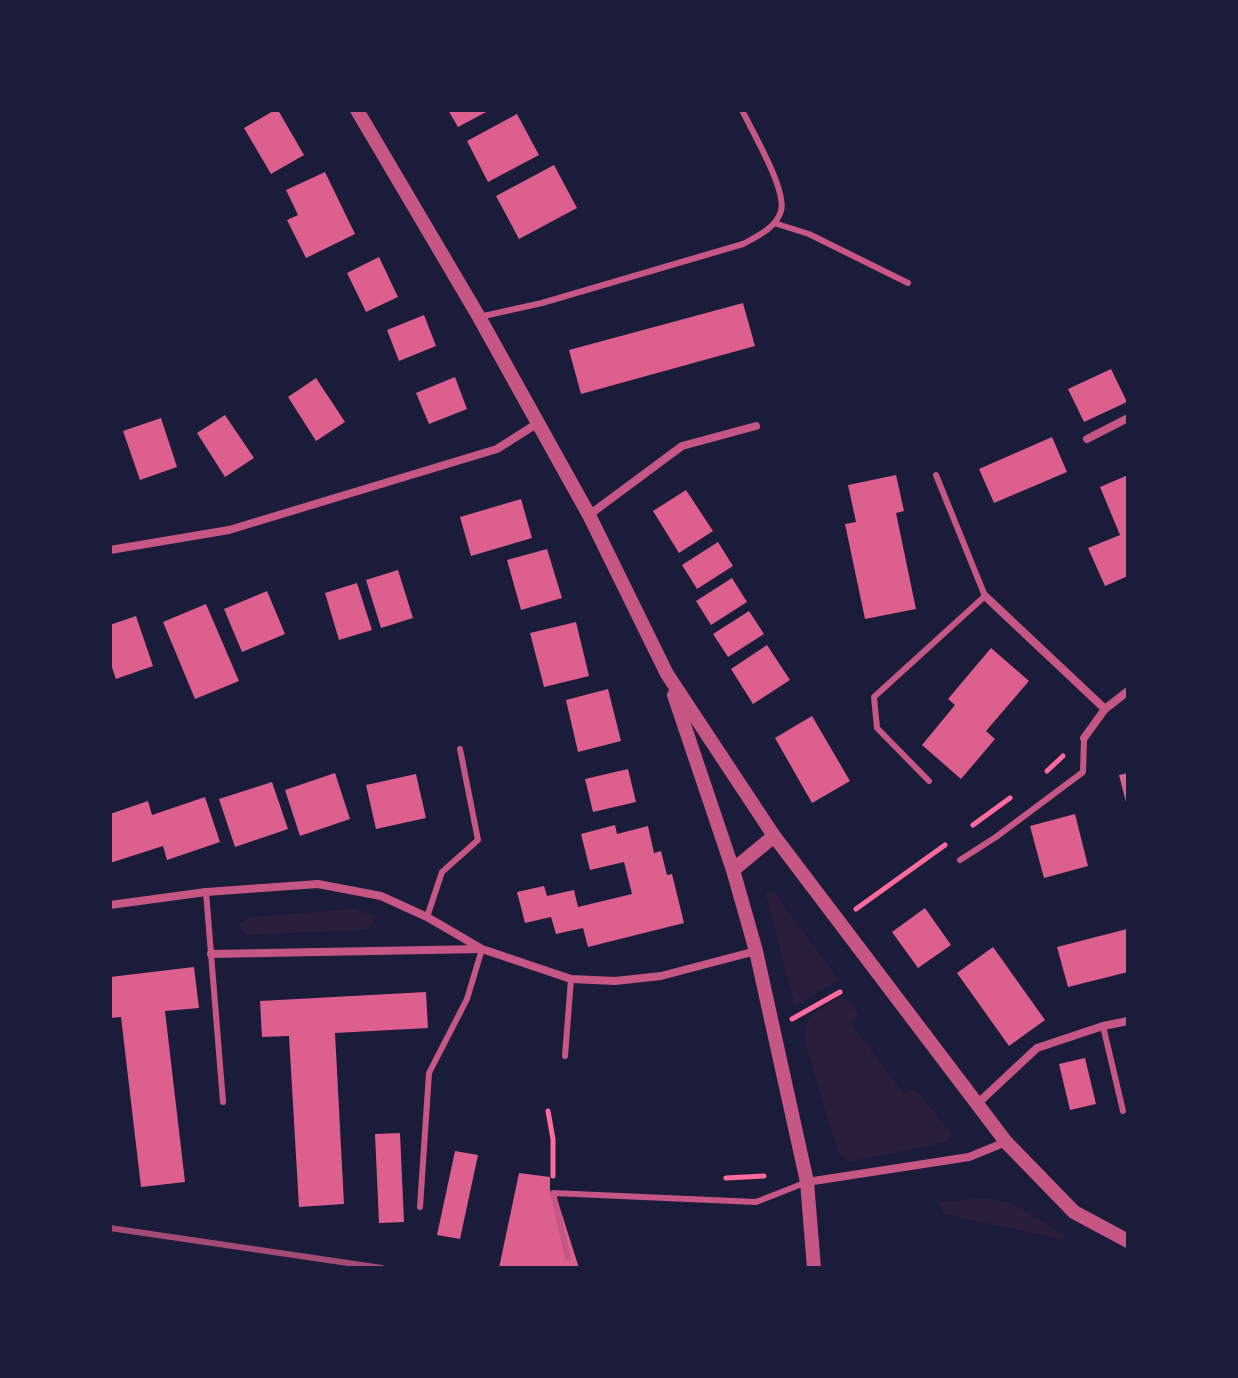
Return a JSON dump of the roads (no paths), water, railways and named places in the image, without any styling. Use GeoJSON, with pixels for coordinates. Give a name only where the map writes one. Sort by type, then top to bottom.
{"type":"FeatureCollection","features":[{"type":"Feature","properties":{"kind":"street"},"geometry":{"type":"LineString","coordinates":[[357,110],[479,317],[589,515],[667,674],[774,836],[1006,1142],[1074,1212],[1128,1241]]}},
{"type":"Feature","properties":{"kind":"street"},"geometry":{"type":"LineString","coordinates":[[1087,439],[1128,418]]}},
{"type":"Feature","properties":{"kind":"street"},"geometry":{"type":"LineString","coordinates":[[110,550],[244,526],[497,449],[538,423]]}},
{"type":"Feature","properties":{"kind":"street"},"geometry":{"type":"LineString","coordinates":[[589,515],[682,446],[756,426]]}},
{"type":"Feature","properties":{"kind":"street"},"geometry":{"type":"LineString","coordinates":[[985,596],[1105,709]]}},
{"type":"Feature","properties":{"kind":"street"},"geometry":{"type":"LineString","coordinates":[[667,674],[733,870],[756,951],[807,1182],[814,1268]]}},
{"type":"Feature","properties":{"kind":"street"},"geometry":{"type":"LineString","coordinates":[[1084,738],[1105,709],[1128,691]]}},
{"type":"Feature","properties":{"kind":"street"},"geometry":{"type":"LineString","coordinates":[[733,870],[774,836]]}},
{"type":"Feature","properties":{"kind":"street"},"geometry":{"type":"LineString","coordinates":[[110,905],[206,892],[318,884],[381,896],[427,917],[482,949],[571,979],[615,981],[661,976],[756,951]]}},
{"type":"Feature","properties":{"kind":"street"},"geometry":{"type":"LineString","coordinates":[[211,954],[482,949]]}},
{"type":"Feature","properties":{"kind":"street"},"geometry":{"type":"LineString","coordinates":[[976,1105],[1037,1048],[1128,1021]]}},
{"type":"Feature","properties":{"kind":"street"},"geometry":{"type":"LineString","coordinates":[[807,1182],[969,1157],[1006,1142]]}},
{"type":"Feature","properties":{"kind":"lane"},"geometry":{"type":"LineString","coordinates":[[479,317],[542,303],[743,244],[764,234],[781,210],[781,194],[742,110]]}},
{"type":"Feature","properties":{"kind":"lane"},"geometry":{"type":"LineString","coordinates":[[774,223],[809,234],[908,283]]}},
{"type":"Feature","properties":{"kind":"lane"},"geometry":{"type":"LineString","coordinates":[[929,781],[877,728],[874,697],[985,596],[936,475]]}},
{"type":"Feature","properties":{"kind":"lane"},"geometry":{"type":"LineString","coordinates":[[960,860],[1083,772],[1084,738]]}},
{"type":"Feature","properties":{"kind":"lane"},"geometry":{"type":"LineString","coordinates":[[427,917],[442,872],[478,840],[460,749]]}},
{"type":"Feature","properties":{"kind":"lane"},"geometry":{"type":"LineString","coordinates":[[206,892],[223,1102]]}},
{"type":"Feature","properties":{"kind":"lane"},"geometry":{"type":"LineString","coordinates":[[420,1207],[429,1073],[467,999],[482,949]]}},
{"type":"Feature","properties":{"kind":"lane"},"geometry":{"type":"LineString","coordinates":[[565,1056],[571,979]]}},
{"type":"Feature","properties":{"kind":"lane"},"geometry":{"type":"LineString","coordinates":[[1103,1026],[1123,1111]]}},
{"type":"Feature","properties":{"kind":"lane"},"geometry":{"type":"LineString","coordinates":[[568,1258],[553,1193],[756,1202],[807,1182]]}},
{"type":"Feature","properties":{"kind":"railway"},"geometry":{"type":"LineString","coordinates":[[110,1228],[382,1268]]}}]}
